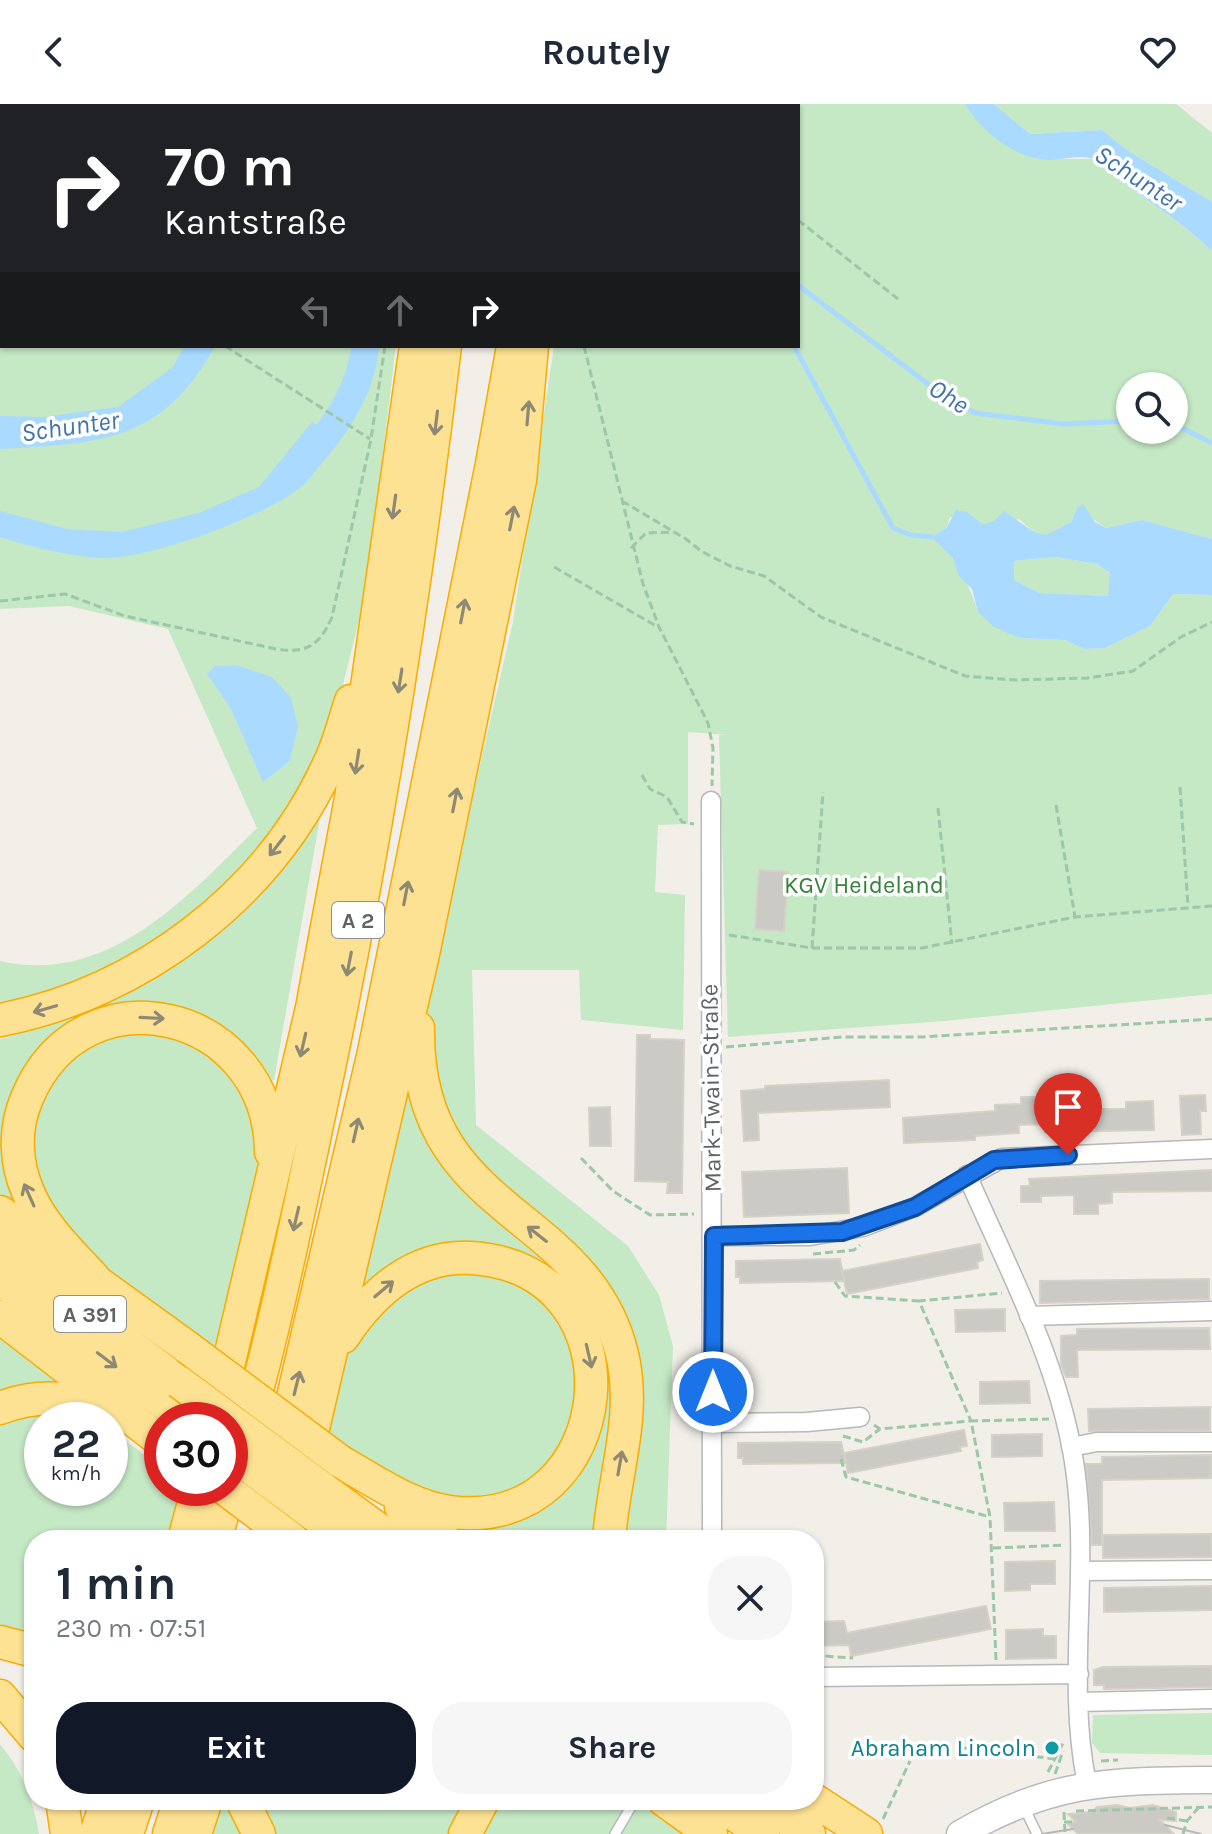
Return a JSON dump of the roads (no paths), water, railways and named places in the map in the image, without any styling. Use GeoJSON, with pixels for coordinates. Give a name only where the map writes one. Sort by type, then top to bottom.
{"type":"FeatureCollection","features":[{"type":"Feature","properties":{"kind":"highway"},"geometry":{"type":"LineString","coordinates":[[220,1402],[260,1242],[337,873],[385,574],[416,348]]}},
{"type":"Feature","properties":{"kind":"highway","name":"A 2"},"geometry":{"type":"LineString","coordinates":[[248,1421],[336,1039],[403,660],[445,348]]}},
{"type":"Feature","properties":{"kind":"highway","name":"A 2"},"geometry":{"type":"LineString","coordinates":[[259,1530],[307,1342],[374,1052],[513,348]]}},
{"type":"Feature","properties":{"kind":"highway"},"geometry":{"type":"LineString","coordinates":[[288,1530],[335,1349],[422,959],[520,480],[532,348]]}},
{"type":"Feature","properties":{"kind":"highway"},"geometry":{"type":"LineString","coordinates":[[0,1020],[63,1004],[123,979],[206,923],[251,879],[296,822],[329,764],[353,696],[385,574]]}},
{"type":"Feature","properties":{"kind":"highway"},"geometry":{"type":"LineString","coordinates":[[422,959],[418,1058],[423,1088],[436,1126],[455,1159],[480,1187],[552,1245],[585,1278],[615,1333],[626,1375],[627,1409],[610,1530]]}},
{"type":"Feature","properties":{"kind":"highway"},"geometry":{"type":"LineString","coordinates":[[94,1278],[38,1213],[22,1177],[18,1132],[30,1089],[48,1061],[73,1039],[118,1020],[168,1019],[199,1030],[227,1048],[249,1072],[264,1101],[271,1134],[271,1168],[260,1242]]}},
{"type":"Feature","properties":{"kind":"highway"},"geometry":{"type":"LineString","coordinates":[[0,1212],[94,1278],[432,1530]]}},
{"type":"Feature","properties":{"kind":"highway","name":"A 391"},"geometry":{"type":"LineString","coordinates":[[0,1248],[178,1402]]}},
{"type":"Feature","properties":{"kind":"highway"},"geometry":{"type":"LineString","coordinates":[[335,1349],[358,1314],[406,1273],[443,1260],[483,1259],[521,1271],[561,1301],[586,1343],[593,1382],[588,1422],[571,1458],[544,1487],[509,1506],[470,1513],[430,1508],[341,1462]]}},
{"type":"Feature","properties":{"kind":"highway","name":"A 391"},"geometry":{"type":"LineString","coordinates":[[0,1280],[178,1402]]}},
{"type":"Feature","properties":{"kind":"highway"},"geometry":{"type":"LineString","coordinates":[[0,1317],[144,1428]]}},
{"type":"Feature","properties":{"kind":"highway"},"geometry":{"type":"LineString","coordinates":[[0,1408],[36,1399],[71,1399],[104,1410],[144,1432]]}},
{"type":"Feature","properties":{"kind":"highway","name":"A 391"},"geometry":{"type":"LineString","coordinates":[[248,1452],[325,1507],[341,1530]]}},
{"type":"Feature","properties":{"kind":"highway","name":"A 391"},"geometry":{"type":"LineString","coordinates":[[248,1462],[325,1507],[372,1530]]}},
{"type":"Feature","properties":{"kind":"highway"},"geometry":{"type":"LineString","coordinates":[[248,1503],[281,1530]]}},
{"type":"Feature","properties":{"kind":"highway"},"geometry":{"type":"LineString","coordinates":[[187,1530],[193,1506]]}},
{"type":"Feature","properties":{"kind":"highway","name":"A 2"},"geometry":{"type":"LineString","coordinates":[[217,1530],[223,1506]]}},
{"type":"Feature","properties":{"kind":"highway"},"geometry":{"type":"LineString","coordinates":[[0,1642],[24,1648]]}},
{"type":"Feature","properties":{"kind":"highway"},"geometry":{"type":"LineString","coordinates":[[0,1696],[24,1724]]}},
{"type":"Feature","properties":{"kind":"highway"},"geometry":{"type":"LineString","coordinates":[[824,1805],[874,1829]]}},
{"type":"Feature","properties":{"kind":"highway"},"geometry":{"type":"LineString","coordinates":[[63,1810],[67,1834]]}},
{"type":"Feature","properties":{"kind":"highway"},"geometry":{"type":"LineString","coordinates":[[96,1834],[104,1810]]}},
{"type":"Feature","properties":{"kind":"highway"},"geometry":{"type":"LineString","coordinates":[[127,1834],[135,1810]]}},
{"type":"Feature","properties":{"kind":"highway"},"geometry":{"type":"LineString","coordinates":[[169,1834],[177,1810]]}},
{"type":"Feature","properties":{"kind":"highway"},"geometry":{"type":"LineString","coordinates":[[195,1834],[203,1810]]}},
{"type":"Feature","properties":{"kind":"highway"},"geometry":{"type":"LineString","coordinates":[[247,1810],[259,1834]]}},
{"type":"Feature","properties":{"kind":"highway"},"geometry":{"type":"LineString","coordinates":[[465,1834],[478,1810]]}},
{"type":"Feature","properties":{"kind":"highway"},"geometry":{"type":"LineString","coordinates":[[678,1810],[711,1834]]}},
{"type":"Feature","properties":{"kind":"highway"},"geometry":{"type":"LineString","coordinates":[[728,1810],[763,1834]]}},
{"type":"Feature","properties":{"kind":"highway"},"geometry":{"type":"LineString","coordinates":[[774,1810],[809,1834]]}},
{"type":"Feature","properties":{"kind":"main road"},"geometry":{"type":"LineString","coordinates":[[960,1834],[1022,1803],[1087,1784],[1212,1780]]}},
{"type":"Feature","properties":{"kind":"street","name":"Mark-Twain-Straße"},"geometry":{"type":"LineString","coordinates":[[711,801],[712,1530]]}},
{"type":"Feature","properties":{"kind":"street"},"geometry":{"type":"LineString","coordinates":[[714,1236],[842,1232],[915,1207],[994,1160],[1011,1157],[1212,1149]]}},
{"type":"Feature","properties":{"kind":"street"},"geometry":{"type":"LineString","coordinates":[[967,1175],[1050,1367],[1071,1447],[1080,1571],[1079,1702],[1087,1784]]}},
{"type":"Feature","properties":{"kind":"street"},"geometry":{"type":"LineString","coordinates":[[1029,1316],[1212,1311]]}},
{"type":"Feature","properties":{"kind":"street"},"geometry":{"type":"LineString","coordinates":[[713,1423],[807,1422],[860,1417]]}},
{"type":"Feature","properties":{"kind":"street"},"geometry":{"type":"LineString","coordinates":[[1071,1447],[1097,1442],[1212,1442]]}},
{"type":"Feature","properties":{"kind":"street"},"geometry":{"type":"LineString","coordinates":[[1080,1571],[1212,1570]]}},
{"type":"Feature","properties":{"kind":"street"},"geometry":{"type":"LineString","coordinates":[[824,1677],[1079,1674]]}},
{"type":"Feature","properties":{"kind":"street"},"geometry":{"type":"LineString","coordinates":[[1079,1702],[1212,1699]]}},
{"type":"Feature","properties":{"kind":"lane"},"geometry":{"type":"LineString","coordinates":[[1022,1803],[1037,1834]]}},
{"type":"Feature","properties":{"kind":"lane"},"geometry":{"type":"LineString","coordinates":[[615,1834],[629,1810]]}},
{"type":"Feature","properties":{"kind":"water"},"geometry":{"type":"Polygon","coordinates":[[[965,104],[994,104],[1030,134],[1102,130],[1127,150],[1212,202],[1212,251],[1093,159],[1048,160],[1024,155],[1000,142],[980,124],[965,104]]]}},
{"type":"Feature","properties":{"kind":"water","name":"Schunter"},"geometry":{"type":"Polygon","coordinates":[[[183,348],[214,348],[195,378],[173,402],[150,420],[125,432],[68,444],[0,449],[0,416],[43,417],[118,407],[173,367],[183,348]]]}},
{"type":"Feature","properties":{"kind":"water"},"geometry":{"type":"Polygon","coordinates":[[[312,422],[339,440],[306,482],[261,511],[205,534],[147,552],[101,558],[50,550],[0,537],[0,511],[67,529],[122,532],[199,513],[259,487],[312,422]]]}},
{"type":"Feature","properties":{"kind":"water"},"geometry":{"type":"Polygon","coordinates":[[[1083,504],[1095,522],[1106,528],[1142,520],[1212,539],[1212,595],[1173,594],[1150,626],[1105,648],[1084,649],[1065,640],[1020,638],[994,627],[978,612],[972,589],[959,576],[953,559],[932,537],[947,527],[956,510],[967,512],[982,524],[993,522],[1004,511],[1034,532],[1046,535],[1071,522],[1077,508],[1083,504]],[[1056,557],[1014,561],[1014,580],[1040,593],[1108,596],[1110,573],[1097,564],[1056,557]]]}},
{"type":"Feature","properties":{"kind":"water"},"geometry":{"type":"Polygon","coordinates":[[[236,665],[272,677],[291,698],[298,726],[290,761],[263,782],[231,709],[207,674],[215,666],[236,665]]]}},
{"type":"Feature","properties":{"kind":"waterway","name":"Ohe"},"geometry":{"type":"LineString","coordinates":[[800,287],[941,394],[975,413],[1064,424],[1116,422]]}},
{"type":"Feature","properties":{"kind":"waterway"},"geometry":{"type":"LineString","coordinates":[[306,460],[327,435],[353,393],[365,348]]}},
{"type":"Feature","properties":{"kind":"waterway"},"geometry":{"type":"LineString","coordinates":[[795,348],[893,528],[911,535],[932,537]]}},
{"type":"Feature","properties":{"kind":"waterway","name":"Ohe"},"geometry":{"type":"LineString","coordinates":[[1188,431],[1212,443]]}},
{"type":"Feature","properties":{"kind":"tram line"},"geometry":{"type":"LineString","coordinates":[[1165,1825],[1201,1834]]}},
{"type":"Feature","properties":{"kind":"tram line"},"geometry":{"type":"LineString","coordinates":[[1042,1834],[1073,1829]]}},
{"type":"Feature","properties":{"kind":"place","name":"Abraham Lincoln"},"geometry":{"type":"Point","coordinates":[1052,1748]}},
{"type":"Feature","properties":{"kind":"park label","name":"KGV Heideland"},"geometry":{"type":"Point","coordinates":[864,885]}}]}
